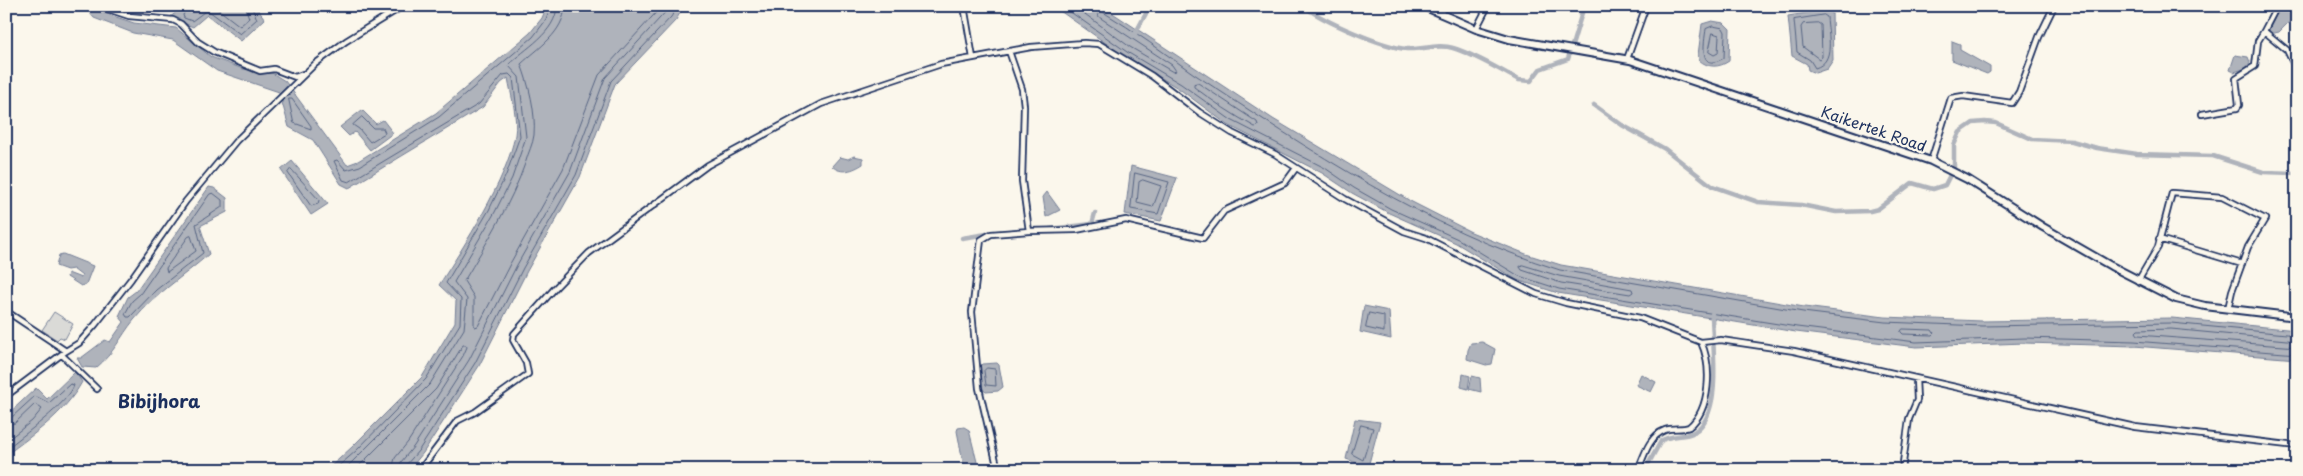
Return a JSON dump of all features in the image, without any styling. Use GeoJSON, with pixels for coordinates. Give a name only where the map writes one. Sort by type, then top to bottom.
{"type":"FeatureCollection","features":[{"type":"Feature","properties":{"kind":"main road","name":"Kaikertek Road"},"geometry":{"type":"LineString","coordinates":[[1423,6],[1476,29],[1508,39],[1627,59],[1931,161],[1967,179],[2043,227],[2138,281],[2187,303],[2297,317]]}},
{"type":"Feature","properties":{"kind":"street"},"geometry":{"type":"LineString","coordinates":[[99,6],[129,16],[173,20],[181,24],[198,42],[214,52],[260,71],[274,69],[295,77],[302,76]]}},
{"type":"Feature","properties":{"kind":"street"},"geometry":{"type":"LineString","coordinates":[[6,396],[79,343],[95,325],[200,183],[236,141],[302,76],[346,41],[404,6]]}},
{"type":"Feature","properties":{"kind":"street"},"geometry":{"type":"LineString","coordinates":[[964,6],[973,58]]}},
{"type":"Feature","properties":{"kind":"street"},"geometry":{"type":"LineString","coordinates":[[1440,14],[1446,6]]}},
{"type":"Feature","properties":{"kind":"street"},"geometry":{"type":"LineString","coordinates":[[1476,29],[1488,6]]}},
{"type":"Feature","properties":{"kind":"street"},"geometry":{"type":"LineString","coordinates":[[1627,59],[1646,6]]}},
{"type":"Feature","properties":{"kind":"street"},"geometry":{"type":"LineString","coordinates":[[1931,161],[1951,98],[1963,96],[2012,103],[2019,92],[2039,37],[2054,6]]}},
{"type":"Feature","properties":{"kind":"street"},"geometry":{"type":"LineString","coordinates":[[2202,114],[2237,108],[2239,105],[2236,78],[2255,66],[2258,41],[2277,6]]}},
{"type":"Feature","properties":{"kind":"street"},"geometry":{"type":"LineString","coordinates":[[2264,31],[2287,50],[2297,70]]}},
{"type":"Feature","properties":{"kind":"street"},"geometry":{"type":"LineString","coordinates":[[420,470],[457,421],[475,412],[528,374],[526,363],[513,340],[514,334],[556,287],[589,253],[708,165],[821,104],[941,64],[1009,51],[1084,43],[1099,44],[1152,76],[1199,112],[1232,133],[1275,154],[1404,231],[1426,238],[1518,287],[1566,303],[1640,318],[1703,341],[1721,340],[1794,352],[2135,427],[2297,446]]}},
{"type":"Feature","properties":{"kind":"street"},"geometry":{"type":"LineString","coordinates":[[1009,51],[1022,89],[1024,106],[1022,181],[1029,230]]}},
{"type":"Feature","properties":{"kind":"street"},"geometry":{"type":"LineString","coordinates":[[998,470],[983,413],[972,312],[979,244],[985,237],[991,234],[1029,230],[1076,230],[1126,220],[1204,238],[1224,211],[1285,183],[1296,168]]}},
{"type":"Feature","properties":{"kind":"street"},"geometry":{"type":"LineString","coordinates":[[2138,281],[2158,247],[2172,192],[2222,197],[2265,218],[2248,247],[2228,309]]}},
{"type":"Feature","properties":{"kind":"street"},"geometry":{"type":"LineString","coordinates":[[2160,239],[2242,264]]}},
{"type":"Feature","properties":{"kind":"street"},"geometry":{"type":"LineString","coordinates":[[6,311],[64,353],[97,389]]}},
{"type":"Feature","properties":{"kind":"street"},"geometry":{"type":"LineString","coordinates":[[1638,470],[1648,445],[1657,435],[1664,430],[1689,427],[1701,411],[1708,383],[1703,341]]}},
{"type":"Feature","properties":{"kind":"street"},"geometry":{"type":"LineString","coordinates":[[1902,470],[1909,419],[1917,400],[1916,379]]}},
{"type":"Feature","properties":{"kind":"shaded area"},"geometry":{"type":"Polygon","coordinates":[[[54,312],[73,324],[65,339],[60,337],[57,340],[42,330],[54,312]]]}},
{"type":"Feature","properties":{"kind":"water"},"geometry":{"type":"Polygon","coordinates":[[[84,6],[95,6],[98,11],[134,23],[176,28],[211,57],[243,69],[272,73],[285,81],[347,165],[358,161],[436,113],[530,33],[542,18],[547,6],[684,6],[676,20],[615,84],[580,177],[527,271],[479,366],[423,453],[409,470],[327,470],[422,377],[455,322],[456,301],[439,285],[494,192],[510,153],[515,135],[516,121],[508,78],[501,83],[483,107],[349,188],[341,184],[313,140],[289,127],[279,92],[217,71],[173,40],[133,33],[94,18],[84,6]]]}},
{"type":"Feature","properties":{"kind":"water"},"geometry":{"type":"Polygon","coordinates":[[[185,6],[255,6],[265,19],[241,41],[207,15],[193,27],[170,17],[185,6]]]}},
{"type":"Feature","properties":{"kind":"water"},"geometry":{"type":"Polygon","coordinates":[[[374,6],[400,6],[381,18],[374,6]]]}},
{"type":"Feature","properties":{"kind":"water"},"geometry":{"type":"Polygon","coordinates":[[[1053,6],[1102,6],[1273,119],[1412,202],[1471,232],[1526,254],[1561,265],[1804,307],[1885,317],[1982,321],[2172,318],[2297,330],[2297,359],[2134,346],[2025,343],[1916,347],[1796,332],[1558,293],[1517,280],[1456,243],[1389,213],[1352,193],[1322,173],[1228,125],[1178,88],[1124,56],[1053,6]]]}},
{"type":"Feature","properties":{"kind":"water"},"geometry":{"type":"Polygon","coordinates":[[[2281,6],[2290,6],[2290,21],[2279,32],[2270,34],[2269,29],[2281,6]]]}},
{"type":"Feature","properties":{"kind":"water"},"geometry":{"type":"Polygon","coordinates":[[[1825,10],[1832,13],[1833,60],[1827,69],[1815,73],[1808,70],[1807,64],[1792,56],[1788,16],[1825,10]]]}},
{"type":"Feature","properties":{"kind":"water"},"geometry":{"type":"Polygon","coordinates":[[[1712,21],[1724,23],[1730,29],[1729,61],[1717,66],[1702,63],[1698,55],[1702,24],[1712,21]]]}},
{"type":"Feature","properties":{"kind":"water"},"geometry":{"type":"Polygon","coordinates":[[[1952,41],[1960,44],[1960,50],[1990,67],[1990,72],[1987,74],[1952,60],[1952,41]]]}},
{"type":"Feature","properties":{"kind":"water"},"geometry":{"type":"Polygon","coordinates":[[[2235,55],[2248,57],[2250,62],[2247,68],[2234,72],[2230,70],[2235,55]]]}},
{"type":"Feature","properties":{"kind":"water"},"geometry":{"type":"Polygon","coordinates":[[[362,110],[376,124],[383,120],[393,133],[370,150],[355,132],[349,136],[340,127],[362,110]]]}},
{"type":"Feature","properties":{"kind":"water"},"geometry":{"type":"Polygon","coordinates":[[[854,156],[863,158],[863,164],[852,170],[843,171],[832,166],[840,157],[848,159],[854,156]]]}},
{"type":"Feature","properties":{"kind":"water"},"geometry":{"type":"Polygon","coordinates":[[[292,161],[328,204],[311,215],[281,170],[292,161]]]}},
{"type":"Feature","properties":{"kind":"water"},"geometry":{"type":"Polygon","coordinates":[[[1131,166],[1177,178],[1161,221],[1125,214],[1131,166]]]}},
{"type":"Feature","properties":{"kind":"water"},"geometry":{"type":"Polygon","coordinates":[[[209,187],[214,188],[227,198],[227,212],[200,226],[209,254],[160,293],[142,311],[108,356],[96,368],[82,367],[77,358],[81,358],[105,340],[110,342],[124,322],[119,316],[128,297],[136,291],[209,187]]]}},
{"type":"Feature","properties":{"kind":"water"},"geometry":{"type":"Polygon","coordinates":[[[1047,192],[1060,210],[1046,217],[1043,197],[1047,192]]]}},
{"type":"Feature","properties":{"kind":"water"},"geometry":{"type":"Polygon","coordinates":[[[63,254],[93,266],[86,284],[81,286],[67,277],[68,273],[81,278],[82,276],[73,269],[67,270],[56,266],[59,255],[63,254]]]}},
{"type":"Feature","properties":{"kind":"water"},"geometry":{"type":"Polygon","coordinates":[[[1364,306],[1389,311],[1391,339],[1360,332],[1364,306]]]}},
{"type":"Feature","properties":{"kind":"water"},"geometry":{"type":"Polygon","coordinates":[[[1482,342],[1495,349],[1492,364],[1486,365],[1467,359],[1471,343],[1482,342]]]}},
{"type":"Feature","properties":{"kind":"water"},"geometry":{"type":"Polygon","coordinates":[[[997,363],[1003,387],[998,391],[986,392],[982,389],[979,367],[982,364],[997,363]]]}},
{"type":"Feature","properties":{"kind":"water"},"geometry":{"type":"Polygon","coordinates":[[[75,372],[82,382],[67,404],[48,422],[6,455],[6,416],[36,388],[47,399],[75,372]]]}},
{"type":"Feature","properties":{"kind":"water"},"geometry":{"type":"Polygon","coordinates":[[[1463,374],[1470,376],[1468,389],[1461,387],[1463,374]]]}},
{"type":"Feature","properties":{"kind":"water"},"geometry":{"type":"Polygon","coordinates":[[[1641,374],[1656,382],[1651,392],[1636,385],[1641,374]]]}},
{"type":"Feature","properties":{"kind":"water"},"geometry":{"type":"Polygon","coordinates":[[[1472,376],[1480,378],[1481,392],[1469,389],[1472,376]]]}},
{"type":"Feature","properties":{"kind":"water"},"geometry":{"type":"Polygon","coordinates":[[[1355,419],[1380,422],[1368,467],[1346,459],[1355,419]]]}},
{"type":"Feature","properties":{"kind":"water"},"geometry":{"type":"Polygon","coordinates":[[[964,427],[969,430],[978,466],[973,470],[967,470],[963,462],[957,431],[958,428],[964,427]]]}},
{"type":"Feature","properties":{"kind":"waterway"},"geometry":{"type":"LineString","coordinates":[[1135,34],[1150,6]]}},
{"type":"Feature","properties":{"kind":"waterway"},"geometry":{"type":"LineString","coordinates":[[1304,6],[1338,26],[1383,44],[1407,49],[1442,46],[1453,48],[1478,58],[1519,80],[1531,81],[1540,69],[1568,59],[1584,6]]}},
{"type":"Feature","properties":{"kind":"waterway"},"geometry":{"type":"LineString","coordinates":[[1594,105],[1622,125],[1665,149],[1712,186],[1758,202],[1801,205],[1836,212],[1878,209],[1912,183],[1933,189],[1945,185],[1954,167],[1954,145],[1960,132],[1973,123],[1996,123],[2032,139],[2072,141],[2097,148],[2137,154],[2213,156],[2263,172],[2297,173]]}},
{"type":"Feature","properties":{"kind":"waterway"},"geometry":{"type":"LineString","coordinates":[[1050,229],[1092,224],[1095,213]]}},
{"type":"Feature","properties":{"kind":"waterway"},"geometry":{"type":"LineString","coordinates":[[962,238],[993,233]]}},
{"type":"Feature","properties":{"kind":"waterway"},"geometry":{"type":"LineString","coordinates":[[1645,470],[1661,441],[1669,437],[1694,432],[1703,423],[1709,410],[1713,395],[1714,378],[1712,314]]}},
{"type":"Feature","properties":{"kind":"district","name":"Bibijhora"},"geometry":{"type":"Point","coordinates":[159,400]}}]}
